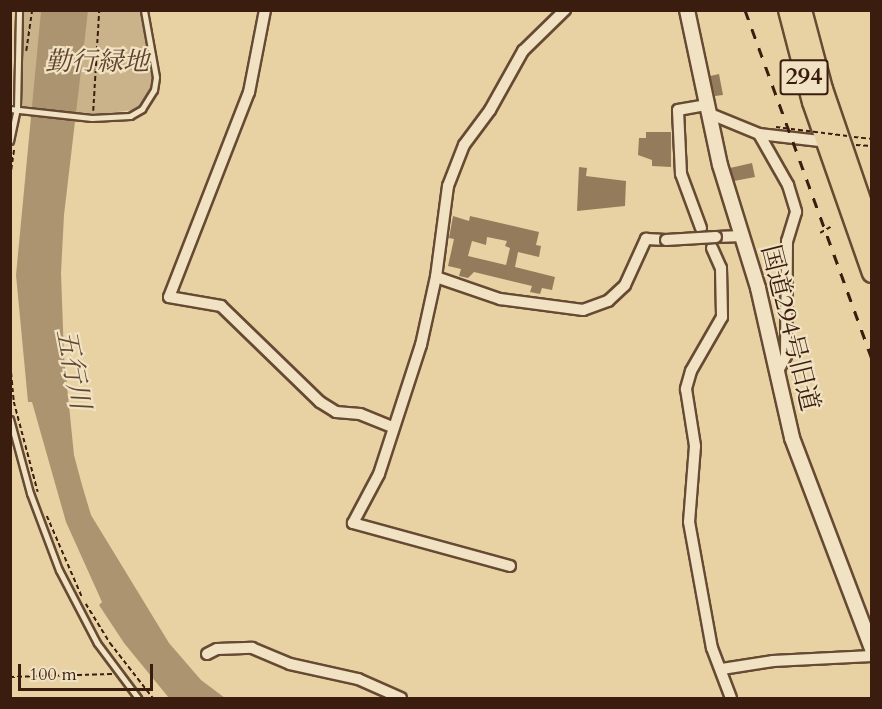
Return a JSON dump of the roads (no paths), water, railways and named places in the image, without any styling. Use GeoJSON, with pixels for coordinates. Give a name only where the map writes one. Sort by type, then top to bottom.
{"type":"FeatureCollection","features":[{"type":"Feature","properties":{"kind":"highway","name":"294"},"geometry":{"type":"LineString","coordinates":[[788,10],[872,232]]}},
{"type":"Feature","properties":{"kind":"highway","name":"294"},"geometry":{"type":"LineString","coordinates":[[802,10],[872,273]]}},
{"type":"Feature","properties":{"kind":"street"},"geometry":{"type":"LineString","coordinates":[[265,10],[249,92],[169,297],[222,306],[320,402],[336,412],[360,414],[393,428]]}},
{"type":"Feature","properties":{"kind":"street"},"geometry":{"type":"LineString","coordinates":[[510,566],[353,523],[379,474],[421,345],[436,277],[448,186],[464,145],[490,110],[523,51],[565,10]]}},
{"type":"Feature","properties":{"kind":"street","name":"国道294号旧道"},"geometry":{"type":"LineString","coordinates":[[687,10],[707,109],[728,194],[743,236],[801,466],[872,649]]}},
{"type":"Feature","properties":{"kind":"street"},"geometry":{"type":"LineString","coordinates":[[701,228],[681,174],[678,110],[707,109],[759,134],[838,140]]}},
{"type":"Feature","properties":{"kind":"street"},"geometry":{"type":"LineString","coordinates":[[759,134],[788,185],[796,212],[787,241],[786,356],[777,372]]}},
{"type":"Feature","properties":{"kind":"street"},"geometry":{"type":"LineString","coordinates":[[436,277],[500,299],[583,310],[608,301],[625,285],[646,240],[743,236]]}},
{"type":"Feature","properties":{"kind":"street"},"geometry":{"type":"LineString","coordinates":[[712,248],[721,268],[722,317],[691,371],[686,388],[695,446],[689,522],[712,648],[722,669],[730,699]]}},
{"type":"Feature","properties":{"kind":"street"},"geometry":{"type":"LineString","coordinates":[[207,654],[217,649],[252,648],[290,664],[358,679],[401,699]]}},
{"type":"Feature","properties":{"kind":"street"},"geometry":{"type":"LineString","coordinates":[[722,669],[773,661],[872,656]]}},
{"type":"Feature","properties":{"kind":"lane"},"geometry":{"type":"LineString","coordinates":[[12,143],[16,109],[19,10]]}},
{"type":"Feature","properties":{"kind":"lane"},"geometry":{"type":"LineString","coordinates":[[16,109],[91,118],[130,116],[142,108],[154,90],[155,61],[144,10]]}},
{"type":"Feature","properties":{"kind":"lane"},"geometry":{"type":"LineString","coordinates":[[10,419],[46,540],[80,615],[118,674],[138,699]]}},
{"type":"Feature","properties":{"kind":"railway"},"geometry":{"type":"LineString","coordinates":[[745,10],[872,359]]}},
{"type":"Feature","properties":{"kind":"park label","name":"勤行緑地"},"geometry":{"type":"Point","coordinates":[97,62]}},
{"type":"Feature","properties":{"kind":"water label","name":"五行川"},"geometry":{"type":"Point","coordinates":[73,369]}}]}
